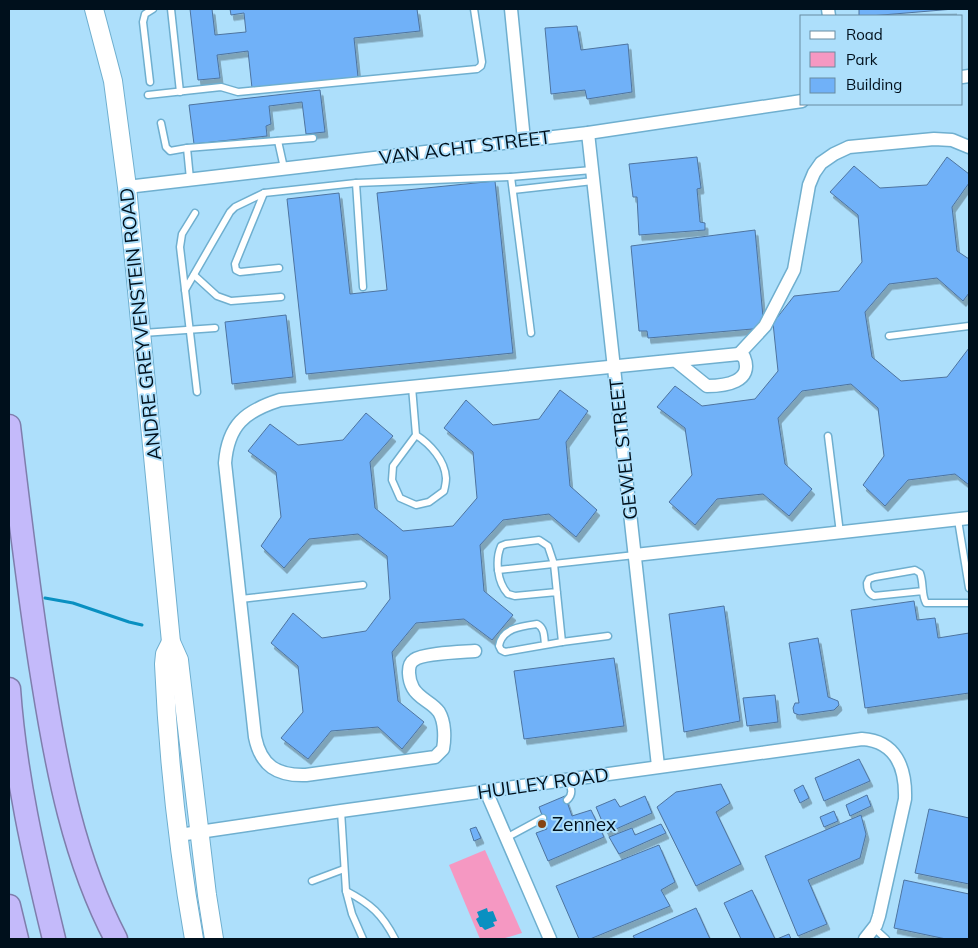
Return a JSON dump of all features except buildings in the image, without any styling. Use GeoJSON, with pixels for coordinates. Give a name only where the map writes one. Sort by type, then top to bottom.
{"type":"FeatureCollection","features":[{"type":"Feature","properties":{"kind":"highway"},"geometry":{"type":"LineString","coordinates":[[9,426],[36,634],[60,783],[82,858],[95,893],[116,939]]}},
{"type":"Feature","properties":{"kind":"highway"},"geometry":{"type":"LineString","coordinates":[[9,689],[10,713],[26,814],[54,939]]}},
{"type":"Feature","properties":{"kind":"highway"},"geometry":{"type":"LineString","coordinates":[[9,906],[18,939]]}},
{"type":"Feature","properties":{"kind":"main road","name":"ANDRE GREYVENSTEIN ROAD"},"geometry":{"type":"LineString","coordinates":[[94,9],[113,81],[127,187],[171,642],[179,660],[214,939]]}},
{"type":"Feature","properties":{"kind":"main road","name":"ANDRE GREYVENSTEIN ROAD"},"geometry":{"type":"LineString","coordinates":[[171,642],[165,654],[164,664],[169,733],[179,835],[194,939]]}},
{"type":"Feature","properties":{"kind":"street"},"geometry":{"type":"LineString","coordinates":[[512,9],[524,140]]}},
{"type":"Feature","properties":{"kind":"street","name":"VAN ACHT STREET"},"geometry":{"type":"LineString","coordinates":[[127,187],[588,133],[800,101]]}},
{"type":"Feature","properties":{"kind":"street","name":"GEWEL STREET"},"geometry":{"type":"LineString","coordinates":[[588,133],[658,766]]}},
{"type":"Feature","properties":{"kind":"street"},"geometry":{"type":"LineString","coordinates":[[739,354],[765,326],[794,270],[809,185],[821,163],[849,147],[934,139],[952,140],[969,147]]}},
{"type":"Feature","properties":{"kind":"street"},"geometry":{"type":"LineString","coordinates":[[475,651],[424,656],[412,660],[410,665],[410,681],[413,688],[418,695],[434,706],[440,713],[443,722],[443,749],[435,757],[306,775],[286,774],[266,762],[257,746],[225,463],[226,445],[233,431],[244,416],[261,406],[280,400],[614,367],[676,360],[739,354],[744,357],[746,370],[735,382],[711,386],[704,384],[676,360]]}},
{"type":"Feature","properties":{"kind":"street"},"geometry":{"type":"LineString","coordinates":[[635,556],[964,519]]}},
{"type":"Feature","properties":{"kind":"street","name":"HULLEY ROAD"},"geometry":{"type":"LineString","coordinates":[[179,835],[341,810],[486,792],[658,766],[862,739],[874,740],[882,743],[894,753],[899,762],[905,781],[905,799],[880,916],[870,936]]}},
{"type":"Feature","properties":{"kind":"street"},"geometry":{"type":"LineString","coordinates":[[486,792],[550,939]]}},
{"type":"Feature","properties":{"kind":"lane"},"geometry":{"type":"LineString","coordinates":[[150,82],[143,22],[145,14],[153,9]]}},
{"type":"Feature","properties":{"kind":"lane"},"geometry":{"type":"LineString","coordinates":[[171,9],[180,92]]}},
{"type":"Feature","properties":{"kind":"lane"},"geometry":{"type":"LineString","coordinates":[[148,96],[221,87],[238,92],[477,69],[481,66],[482,62],[474,9]]}},
{"type":"Feature","properties":{"kind":"lane"},"geometry":{"type":"LineString","coordinates":[[161,123],[167,150],[313,138]]}},
{"type":"Feature","properties":{"kind":"lane"},"geometry":{"type":"LineString","coordinates":[[278,141],[284,168]]}},
{"type":"Feature","properties":{"kind":"lane"},"geometry":{"type":"LineString","coordinates":[[187,148],[190,180]]}},
{"type":"Feature","properties":{"kind":"lane"},"geometry":{"type":"LineString","coordinates":[[185,290],[230,212],[235,207],[264,193],[356,183],[592,175]]}},
{"type":"Feature","properties":{"kind":"lane"},"geometry":{"type":"LineString","coordinates":[[513,190],[592,175]]}},
{"type":"Feature","properties":{"kind":"lane"},"geometry":{"type":"LineString","coordinates":[[512,177],[530,333]]}},
{"type":"Feature","properties":{"kind":"lane"},"geometry":{"type":"LineString","coordinates":[[356,183],[363,287]]}},
{"type":"Feature","properties":{"kind":"lane"},"geometry":{"type":"LineString","coordinates":[[264,193],[235,264],[236,270],[240,272],[279,268]]}},
{"type":"Feature","properties":{"kind":"lane"},"geometry":{"type":"LineString","coordinates":[[195,213],[182,234],[181,240],[185,290],[198,392]]}},
{"type":"Feature","properties":{"kind":"lane"},"geometry":{"type":"LineString","coordinates":[[194,276],[216,296],[231,301],[281,297]]}},
{"type":"Feature","properties":{"kind":"lane"},"geometry":{"type":"LineString","coordinates":[[889,336],[969,326]]}},
{"type":"Feature","properties":{"kind":"lane"},"geometry":{"type":"LineString","coordinates":[[142,333],[215,328]]}},
{"type":"Feature","properties":{"kind":"lane"},"geometry":{"type":"LineString","coordinates":[[412,387],[416,436],[393,466],[392,480],[400,498],[416,505],[429,502],[444,490],[446,478],[440,461],[428,443],[416,436]]}},
{"type":"Feature","properties":{"kind":"lane"},"geometry":{"type":"LineString","coordinates":[[828,436],[840,533]]}},
{"type":"Feature","properties":{"kind":"lane"},"geometry":{"type":"LineString","coordinates":[[964,519],[969,588]]}},
{"type":"Feature","properties":{"kind":"lane"},"geometry":{"type":"LineString","coordinates":[[557,592],[515,596],[508,594],[500,583],[498,570],[501,546],[539,540],[551,552],[554,564],[557,592],[562,642]]}},
{"type":"Feature","properties":{"kind":"lane"},"geometry":{"type":"LineString","coordinates":[[498,570],[635,556]]}},
{"type":"Feature","properties":{"kind":"lane"},"geometry":{"type":"LineString","coordinates":[[923,591],[874,596],[869,594],[867,583],[875,577],[916,570],[920,573],[922,579],[926,603],[969,603]]}},
{"type":"Feature","properties":{"kind":"lane"},"geometry":{"type":"LineString","coordinates":[[240,599],[363,585]]}},
{"type":"Feature","properties":{"kind":"lane"},"geometry":{"type":"LineString","coordinates":[[545,645],[542,626],[538,624],[510,630],[500,640],[499,646],[505,652],[608,636]]}},
{"type":"Feature","properties":{"kind":"lane"},"geometry":{"type":"LineString","coordinates":[[567,800],[571,797],[572,792],[568,779]]}},
{"type":"Feature","properties":{"kind":"lane"},"geometry":{"type":"LineString","coordinates":[[341,810],[346,892],[352,914],[363,939]]}},
{"type":"Feature","properties":{"kind":"lane"},"geometry":{"type":"LineString","coordinates":[[506,838],[543,818]]}},
{"type":"Feature","properties":{"kind":"lane"},"geometry":{"type":"LineString","coordinates":[[312,882],[344,869]]}},
{"type":"Feature","properties":{"kind":"lane"},"geometry":{"type":"LineString","coordinates":[[346,892],[365,901],[378,912],[395,939]]}},
{"type":"Feature","properties":{"kind":"lane"},"geometry":{"type":"LineString","coordinates":[[870,936],[886,939]]}},
{"type":"Feature","properties":{"kind":"green space"},"geometry":{"type":"Polygon","coordinates":[[[485,850],[522,933],[502,939],[480,939],[449,865],[485,850]]]}},
{"type":"Feature","properties":{"kind":"water"},"geometry":{"type":"Polygon","coordinates":[[[487,908],[488,912],[493,911],[497,921],[493,922],[495,926],[485,930],[480,927],[476,919],[479,917],[477,912],[487,908]]]}},
{"type":"Feature","properties":{"kind":"waterway"},"geometry":{"type":"LineString","coordinates":[[45,598],[73,603],[142,625]]}},
{"type":"Feature","properties":{"kind":"place","name":"Zennex"},"geometry":{"type":"Point","coordinates":[542,824]}}]}
